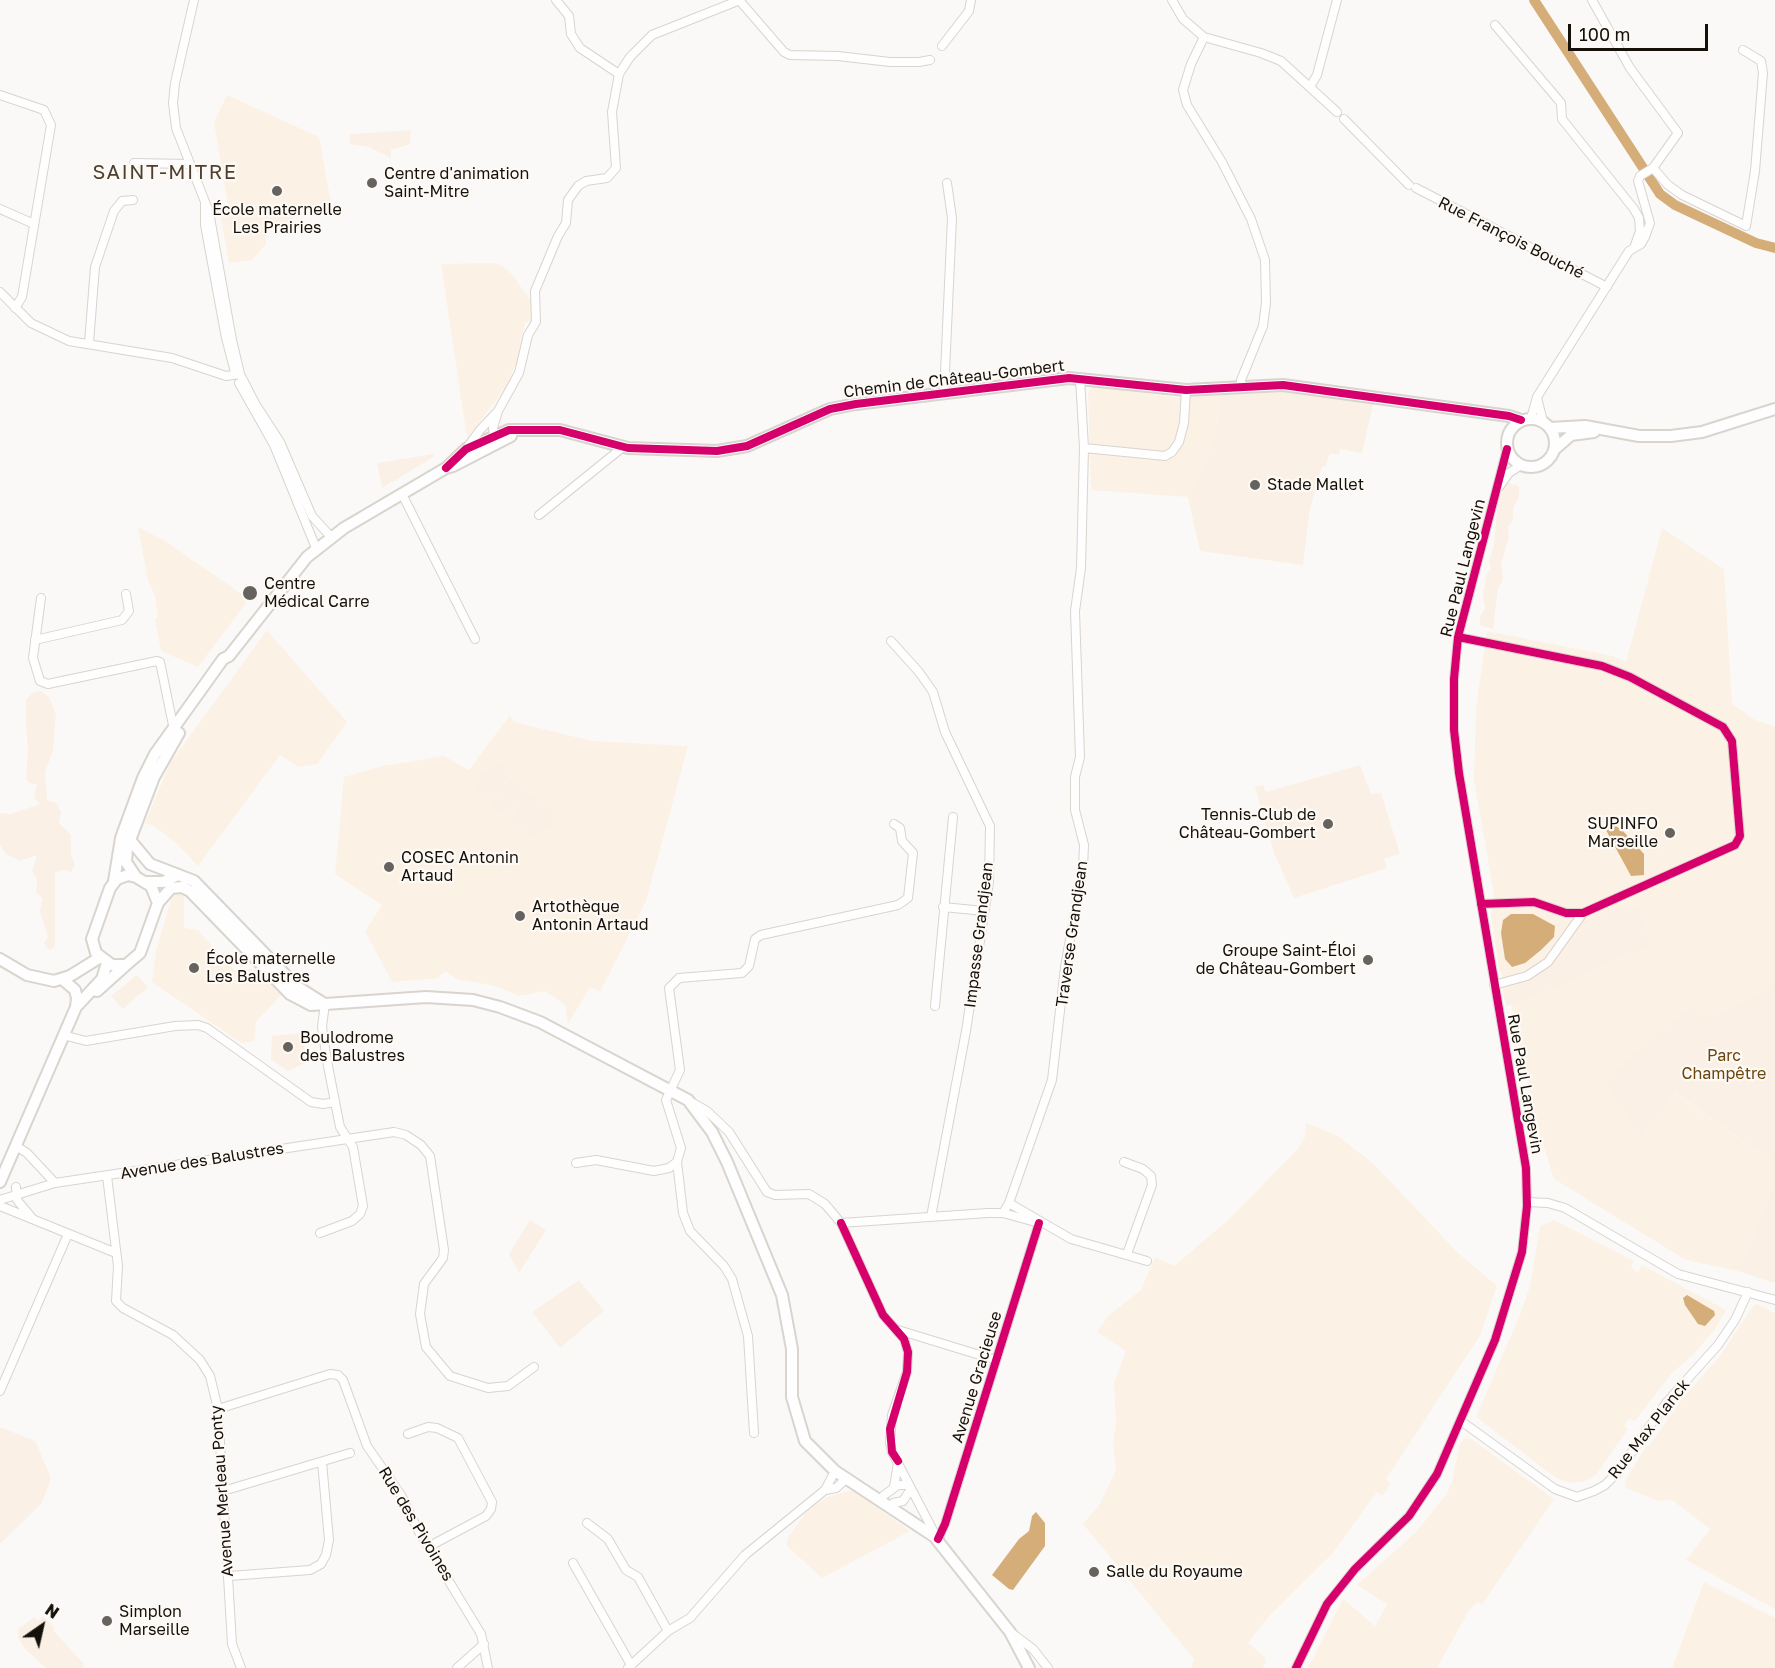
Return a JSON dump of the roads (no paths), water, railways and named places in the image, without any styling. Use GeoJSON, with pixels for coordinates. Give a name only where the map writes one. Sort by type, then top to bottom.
{"type":"FeatureCollection","features":[{"type":"Feature","properties":{"kind":"street"},"geometry":{"type":"LineString","coordinates":[[194,0],[175,83],[173,104],[176,128],[205,203],[205,225],[226,338],[253,412],[266,424],[312,516],[331,537]]}},
{"type":"Feature","properties":{"kind":"street"},"geometry":{"type":"LineString","coordinates":[[556,0],[569,16],[571,34],[580,48],[619,74]]}},
{"type":"Feature","properties":{"kind":"street"},"geometry":{"type":"LineString","coordinates":[[468,453],[480,430],[498,411],[519,373],[528,335],[536,321],[535,291],[558,236],[566,223],[568,200],[578,186],[607,178],[616,168],[612,112],[619,74],[630,57],[652,35],[740,0],[784,52],[790,55],[838,56],[890,62],[919,63],[930,60]]}},
{"type":"Feature","properties":{"kind":"street"},"geometry":{"type":"LineString","coordinates":[[942,46],[969,11],[971,0]]}},
{"type":"Feature","properties":{"kind":"street"},"geometry":{"type":"LineString","coordinates":[[1172,0],[1183,19],[1204,37],[1281,61],[1337,112]]}},
{"type":"Feature","properties":{"kind":"street"},"geometry":{"type":"LineString","coordinates":[[1310,87],[1317,75],[1337,0]]}},
{"type":"Feature","properties":{"kind":"street"},"geometry":{"type":"LineString","coordinates":[[1592,0],[1630,68],[1678,133],[1653,168],[1640,176],[1638,181],[1650,224],[1641,244],[1635,245]]}},
{"type":"Feature","properties":{"kind":"street"},"geometry":{"type":"LineString","coordinates":[[1496,26],[1561,104],[1562,119],[1634,209],[1639,218],[1640,231],[1635,245],[1537,397],[1526,419],[1508,434]]}},
{"type":"Feature","properties":{"kind":"street"},"geometry":{"type":"LineString","coordinates":[[1204,37],[1191,64],[1183,90],[1187,105],[1222,162],[1251,219],[1265,260],[1266,303],[1263,326],[1241,380],[1241,388]]}},
{"type":"Feature","properties":{"kind":"street"},"geometry":{"type":"LineString","coordinates":[[1653,168],[1682,195],[1746,226],[1755,171],[1763,73],[1761,61],[1743,50]]}},
{"type":"Feature","properties":{"kind":"street"},"geometry":{"type":"LineString","coordinates":[[0,95],[44,110],[51,125],[22,297],[15,308]]}},
{"type":"Feature","properties":{"kind":"street","name":"Rue François Bouché"},"geometry":{"type":"LineString","coordinates":[[1344,119],[1413,186],[1607,287]]}},
{"type":"Feature","properties":{"kind":"street"},"geometry":{"type":"LineString","coordinates":[[134,163],[189,164]]}},
{"type":"Feature","properties":{"kind":"street"},"geometry":{"type":"LineString","coordinates":[[944,394],[952,218],[947,183]]}},
{"type":"Feature","properties":{"kind":"street"},"geometry":{"type":"LineString","coordinates":[[89,343],[95,267],[114,211],[122,201],[133,200]]}},
{"type":"Feature","properties":{"kind":"street"},"geometry":{"type":"LineString","coordinates":[[0,209],[34,224]]}},
{"type":"Feature","properties":{"kind":"street"},"geometry":{"type":"LineString","coordinates":[[0,292],[31,323],[69,341],[172,357],[226,376],[238,374]]}},
{"type":"Feature","properties":{"kind":"street","name":"Chemin de Château-Gombert"},"geometry":{"type":"LineString","coordinates":[[136,877],[126,862],[130,840],[154,777],[175,733],[223,659],[229,656],[316,548],[468,453],[495,439],[527,429],[560,430],[623,447],[692,451],[747,446],[830,409],[1080,378],[1186,390],[1283,385],[1526,419]]}},
{"type":"Feature","properties":{"kind":"street","name":"Traverse Grandjean"},"geometry":{"type":"LineString","coordinates":[[1003,1213],[1009,1203],[1052,1080],[1065,968],[1083,868],[1084,845],[1075,810],[1075,777],[1080,757],[1081,729],[1075,611],[1081,568],[1084,448],[1080,378]]}},
{"type":"Feature","properties":{"kind":"street"},"geometry":{"type":"LineString","coordinates":[[1084,448],[1165,456],[1172,453],[1179,442],[1184,423],[1186,390]]}},
{"type":"Feature","properties":{"kind":"street"},"geometry":{"type":"LineString","coordinates":[[1537,397],[1546,425],[1555,438],[1555,449]]}},
{"type":"Feature","properties":{"kind":"street"},"geometry":{"type":"LineString","coordinates":[[1526,419],[1546,425],[1585,426],[1650,436],[1702,432],[1775,409]]}},
{"type":"Feature","properties":{"kind":"street"},"geometry":{"type":"LineString","coordinates":[[495,439],[498,411]]}},
{"type":"Feature","properties":{"kind":"street"},"geometry":{"type":"LineString","coordinates":[[1490,413],[1508,434],[1507,449],[1521,465],[1531,467],[1541,465],[1550,458],[1555,449],[1571,435],[1588,432],[1614,432]]}},
{"type":"Feature","properties":{"kind":"street"},"geometry":{"type":"LineString","coordinates":[[266,424],[316,548]]}},
{"type":"Feature","properties":{"kind":"street"},"geometry":{"type":"LineString","coordinates":[[539,515],[623,447]]}},
{"type":"Feature","properties":{"kind":"street","name":"Rue Paul Langevin"},"geometry":{"type":"LineString","coordinates":[[1296,1668],[1327,1604],[1355,1569],[1422,1501],[1437,1474],[1496,1340],[1522,1252],[1527,1202],[1526,1168],[1459,773],[1454,730],[1454,679],[1458,637],[1507,449]]}},
{"type":"Feature","properties":{"kind":"street","name":"Rue Paul Langevin"},"geometry":{"type":"LineString","coordinates":[[1496,491],[1509,473],[1521,465]]}},
{"type":"Feature","properties":{"kind":"street"},"geometry":{"type":"LineString","coordinates":[[402,494],[475,639]]}},
{"type":"Feature","properties":{"kind":"street"},"geometry":{"type":"LineString","coordinates":[[35,640],[122,620],[129,611],[126,594]]}},
{"type":"Feature","properties":{"kind":"street"},"geometry":{"type":"LineString","coordinates":[[41,598],[33,658],[40,681],[48,684],[160,662],[175,733]]}},
{"type":"Feature","properties":{"kind":"street"},"geometry":{"type":"LineString","coordinates":[[1458,637],[1602,666],[1635,680],[1729,733],[1732,741],[1740,836],[1735,845],[1583,913],[1566,913],[1534,902],[1481,904]]}},
{"type":"Feature","properties":{"kind":"street","name":"Impasse Grandjean"},"geometry":{"type":"LineString","coordinates":[[891,640],[933,692],[945,732],[990,826],[989,882],[966,1031],[931,1217]]}},
{"type":"Feature","properties":{"kind":"street","name":"Chemin de Château-Gombert"},"geometry":{"type":"LineString","coordinates":[[114,881],[121,838],[143,778],[155,754],[175,733]]}},
{"type":"Feature","properties":{"kind":"street"},"geometry":{"type":"LineString","coordinates":[[935,1006],[953,817]]}},
{"type":"Feature","properties":{"kind":"street"},"geometry":{"type":"LineString","coordinates":[[754,1433],[748,1336],[732,1280],[724,1266],[690,1232],[683,1213],[677,1162],[681,1149],[666,1100],[680,1070],[669,988],[679,978],[741,973],[749,966],[755,939],[761,935],[898,905],[908,898],[913,853],[902,842],[900,828],[894,824]]}},
{"type":"Feature","properties":{"kind":"street"},"geometry":{"type":"LineString","coordinates":[[130,840],[150,864],[201,887],[296,987],[325,1003]]}},
{"type":"Feature","properties":{"kind":"street"},"geometry":{"type":"LineString","coordinates":[[76,973],[92,939],[114,881],[128,875],[147,882],[154,889],[158,903]]}},
{"type":"Feature","properties":{"kind":"street"},"geometry":{"type":"LineString","coordinates":[[147,882],[163,882],[178,875]]}},
{"type":"Feature","properties":{"kind":"street"},"geometry":{"type":"LineString","coordinates":[[91,993],[109,982],[140,953],[158,903],[171,888],[182,887],[190,891],[290,994],[311,1005],[447,998],[500,1007],[540,1022],[670,1088],[707,1111],[729,1132],[767,1192],[775,1195],[809,1194],[825,1204],[841,1223],[883,1315],[904,1339],[908,1352],[907,1372],[890,1429],[892,1452],[929,1518],[938,1539],[1010,1632],[1029,1668]]}},
{"type":"Feature","properties":{"kind":"street"},"geometry":{"type":"LineString","coordinates":[[943,907],[984,910]]}},
{"type":"Feature","properties":{"kind":"street"},"geometry":{"type":"LineString","coordinates":[[1494,985],[1527,976],[1548,963],[1583,913]]}},
{"type":"Feature","properties":{"kind":"street"},"geometry":{"type":"LineString","coordinates":[[76,1007],[102,979],[103,960],[93,947],[92,939]]}},
{"type":"Feature","properties":{"kind":"street"},"geometry":{"type":"LineString","coordinates":[[0,959],[27,975],[54,981],[62,980],[103,960],[126,965]]}},
{"type":"Feature","properties":{"kind":"street"},"geometry":{"type":"LineString","coordinates":[[33,1218],[16,1191],[1,1180],[76,1007],[78,998],[75,990],[62,980]]}},
{"type":"Feature","properties":{"kind":"street"},"geometry":{"type":"LineString","coordinates":[[320,1233],[352,1221],[360,1214],[363,1206],[353,1147],[340,1127],[335,1102],[322,1028],[325,1003]]}},
{"type":"Feature","properties":{"kind":"street"},"geometry":{"type":"LineString","coordinates":[[63,1035],[86,1041],[175,1026],[198,1025],[207,1028],[311,1102],[323,1104],[335,1102]]}},
{"type":"Feature","properties":{"kind":"street"},"geometry":{"type":"LineString","coordinates":[[688,1100],[712,1132],[728,1162],[782,1295],[792,1348],[792,1397],[805,1440],[835,1472],[891,1505],[938,1539]]}},
{"type":"Feature","properties":{"kind":"street","name":"Avenue des Balustres"},"geometry":{"type":"LineString","coordinates":[[0,1200],[16,1191],[55,1183],[349,1138],[394,1132],[406,1135],[421,1144],[430,1156],[444,1250],[443,1258],[424,1284],[420,1314],[426,1347],[450,1376],[488,1388],[508,1386],[534,1367]]}},
{"type":"Feature","properties":{"kind":"street"},"geometry":{"type":"LineString","coordinates":[[16,1146],[27,1153],[55,1183]]}},
{"type":"Feature","properties":{"kind":"street"},"geometry":{"type":"LineString","coordinates":[[576,1163],[596,1160],[654,1171],[669,1168],[677,1162]]}},
{"type":"Feature","properties":{"kind":"street"},"geometry":{"type":"LineString","coordinates":[[1124,1162],[1143,1169],[1151,1176],[1152,1185],[1127,1254]]}},
{"type":"Feature","properties":{"kind":"street","name":"Avenue Merleau Ponty"},"geometry":{"type":"LineString","coordinates":[[107,1176],[118,1266],[116,1300],[123,1308],[173,1335],[192,1352],[210,1376],[218,1409],[232,1644],[241,1668]]}},
{"type":"Feature","properties":{"kind":"street"},"geometry":{"type":"LineString","coordinates":[[1527,1202],[1548,1203],[1565,1208],[1678,1274],[1775,1300]]}},
{"type":"Feature","properties":{"kind":"street"},"geometry":{"type":"LineString","coordinates":[[1009,1203],[1039,1223],[1071,1239],[1147,1261]]}},
{"type":"Feature","properties":{"kind":"street"},"geometry":{"type":"LineString","coordinates":[[0,1206],[116,1253]]}},
{"type":"Feature","properties":{"kind":"street"},"geometry":{"type":"LineString","coordinates":[[841,1223],[1003,1213],[1039,1223]]}},
{"type":"Feature","properties":{"kind":"street","name":"Avenue Gracieuse"},"geometry":{"type":"LineString","coordinates":[[938,1539],[945,1524],[1039,1223]]}},
{"type":"Feature","properties":{"kind":"street"},"geometry":{"type":"LineString","coordinates":[[0,1391],[68,1234]]}},
{"type":"Feature","properties":{"kind":"street","name":"Rue Max Planck"},"geometry":{"type":"LineString","coordinates":[[1461,1421],[1555,1489],[1577,1497],[1594,1491],[1605,1485],[1617,1473],[1666,1403],[1718,1345],[1735,1320],[1748,1292]]}},
{"type":"Feature","properties":{"kind":"street"},"geometry":{"type":"LineString","coordinates":[[897,1329],[996,1360]]}},
{"type":"Feature","properties":{"kind":"street","name":"Rue des Pivoines"},"geometry":{"type":"LineString","coordinates":[[218,1409],[330,1374],[343,1380],[367,1446],[401,1495],[428,1547],[481,1634],[488,1668]]}},
{"type":"Feature","properties":{"kind":"street"},"geometry":{"type":"LineString","coordinates":[[408,1434],[428,1427],[437,1428],[458,1438],[492,1502],[492,1509],[486,1516],[428,1547]]}},
{"type":"Feature","properties":{"kind":"street"},"geometry":{"type":"LineString","coordinates":[[805,1440],[889,1491],[910,1487]]}},
{"type":"Feature","properties":{"kind":"street"},"geometry":{"type":"LineString","coordinates":[[223,1491],[350,1453]]}},
{"type":"Feature","properties":{"kind":"street"},"geometry":{"type":"LineString","coordinates":[[891,1505],[889,1491],[898,1461]]}},
{"type":"Feature","properties":{"kind":"street"},"geometry":{"type":"LineString","coordinates":[[229,1576],[310,1570],[321,1564],[326,1555],[329,1540],[322,1462]]}},
{"type":"Feature","properties":{"kind":"street"},"geometry":{"type":"LineString","coordinates":[[573,1563],[629,1666],[668,1631],[690,1618],[745,1555],[825,1490],[835,1472]]}},
{"type":"Feature","properties":{"kind":"street"},"geometry":{"type":"LineString","coordinates":[[825,1490],[836,1488],[846,1479]]}},
{"type":"Feature","properties":{"kind":"street"},"geometry":{"type":"LineString","coordinates":[[891,1505],[903,1501],[910,1487]]}},
{"type":"Feature","properties":{"kind":"street"},"geometry":{"type":"LineString","coordinates":[[587,1523],[608,1539],[626,1570],[638,1577],[668,1631]]}},
{"type":"Feature","properties":{"kind":"street"},"geometry":{"type":"LineString","coordinates":[[1010,1632],[1033,1649],[1048,1668]]}},
{"type":"Feature","properties":{"kind":"street"},"geometry":{"type":"LineString","coordinates":[[457,1668],[484,1644]]}},
{"type":"Feature","properties":{"kind":"waterway"},"geometry":{"type":"LineString","coordinates":[[1534,0],[1660,194],[1675,205],[1756,243],[1775,248]]}},
{"type":"Feature","properties":{"kind":"place","name":"Centre d'animation Saint-Mitre"},"geometry":{"type":"Point","coordinates":[372,183]}},
{"type":"Feature","properties":{"kind":"place","name":"École maternelle Les Prairies"},"geometry":{"type":"Point","coordinates":[277,191]}},
{"type":"Feature","properties":{"kind":"place","name":"Stade Mallet"},"geometry":{"type":"Point","coordinates":[1255,485]}},
{"type":"Feature","properties":{"kind":"place","name":"Centre Médical Carre"},"geometry":{"type":"Point","coordinates":[250,593]}},
{"type":"Feature","properties":{"kind":"place","name":"Tennis-Club de Château-Gombert"},"geometry":{"type":"Point","coordinates":[1328,824]}},
{"type":"Feature","properties":{"kind":"place","name":"SUPINFO Marseille"},"geometry":{"type":"Point","coordinates":[1670,833]}},
{"type":"Feature","properties":{"kind":"place","name":"COSEC Antonin Artaud"},"geometry":{"type":"Point","coordinates":[389,867]}},
{"type":"Feature","properties":{"kind":"place","name":"Artothèque Antonin Artaud"},"geometry":{"type":"Point","coordinates":[520,916]}},
{"type":"Feature","properties":{"kind":"place","name":"Groupe Saint-Éloi de Château-Gombert"},"geometry":{"type":"Point","coordinates":[1368,960]}},
{"type":"Feature","properties":{"kind":"place","name":"École maternelle Les Balustres"},"geometry":{"type":"Point","coordinates":[194,968]}},
{"type":"Feature","properties":{"kind":"place","name":"Boulodrome des Balustres"},"geometry":{"type":"Point","coordinates":[288,1047]}},
{"type":"Feature","properties":{"kind":"place","name":"Salle du Royaume"},"geometry":{"type":"Point","coordinates":[1094,1572]}},
{"type":"Feature","properties":{"kind":"place","name":"Simplon Marseille"},"geometry":{"type":"Point","coordinates":[107,1621]}},
{"type":"Feature","properties":{"kind":"district","name":"SAINT-MITRE"},"geometry":{"type":"Point","coordinates":[165,173]}},
{"type":"Feature","properties":{"kind":"park label","name":"Parc Champêtre"},"geometry":{"type":"Point","coordinates":[1724,1065]}}]}
